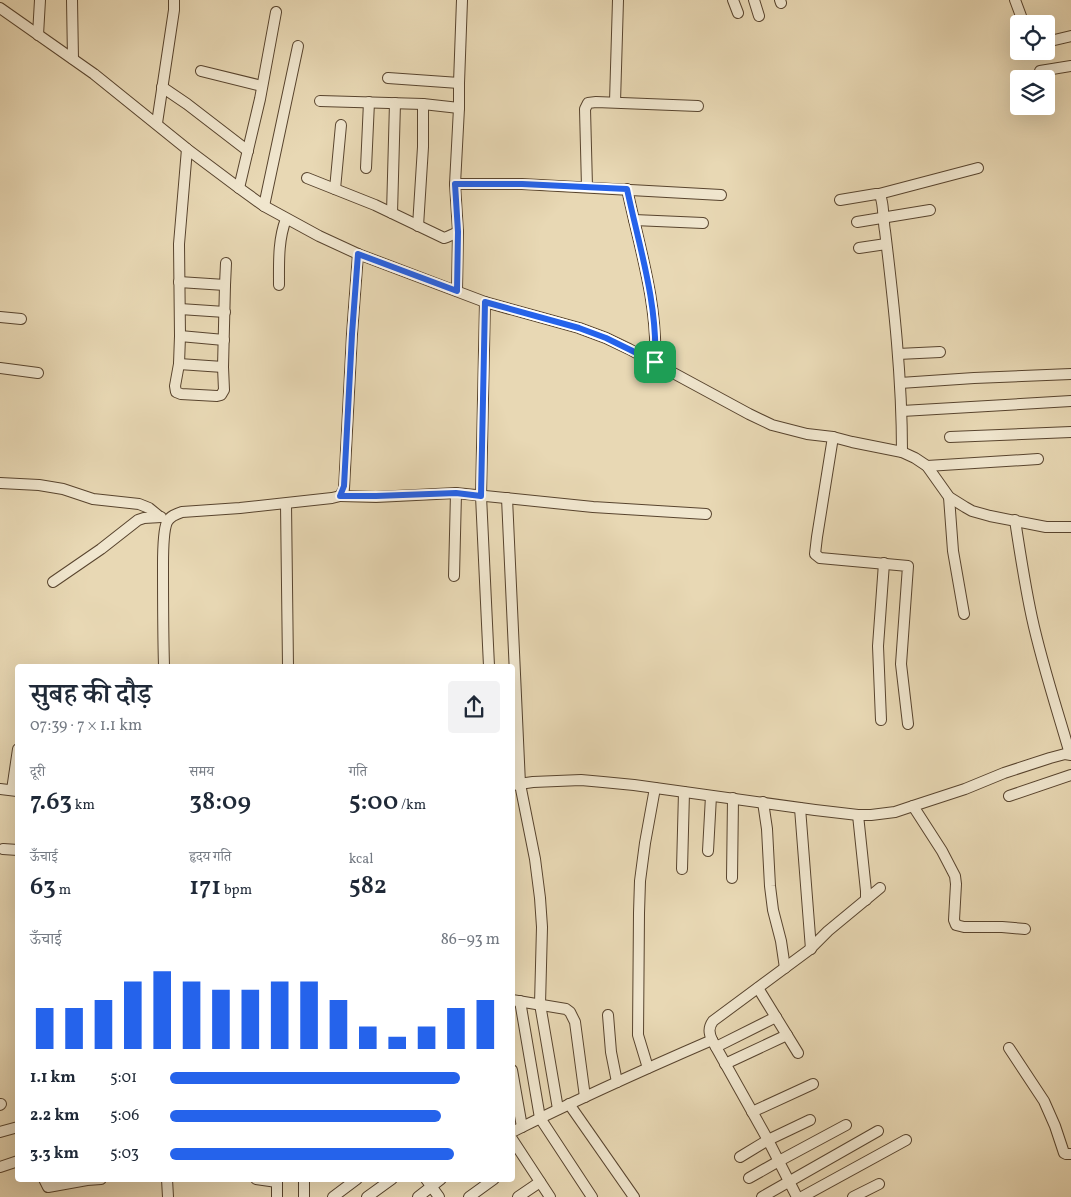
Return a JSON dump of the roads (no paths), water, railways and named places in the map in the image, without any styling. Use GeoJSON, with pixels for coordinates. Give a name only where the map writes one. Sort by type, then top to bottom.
{"type":"FeatureCollection","features":[{"type":"Feature","properties":{"kind":"street"},"geometry":{"type":"LineString","coordinates":[[38,35],[40,0]]}},
{"type":"Feature","properties":{"kind":"street"},"geometry":{"type":"LineString","coordinates":[[72,0],[73,59]]}},
{"type":"Feature","properties":{"kind":"street"},"geometry":{"type":"LineString","coordinates":[[156,123],[170,41],[174,0]]}},
{"type":"Feature","properties":{"kind":"street"},"geometry":{"type":"LineString","coordinates":[[457,291],[458,232],[455,184],[462,0]]}},
{"type":"Feature","properties":{"kind":"street"},"geometry":{"type":"LineString","coordinates":[[615,102],[618,0]]}},
{"type":"Feature","properties":{"kind":"street"},"geometry":{"type":"LineString","coordinates":[[733,0],[738,12]]}},
{"type":"Feature","properties":{"kind":"street"},"geometry":{"type":"LineString","coordinates":[[754,0],[759,16]]}},
{"type":"Feature","properties":{"kind":"street"},"geometry":{"type":"LineString","coordinates":[[1015,0],[1021,15]]}},
{"type":"Feature","properties":{"kind":"street"},"geometry":{"type":"LineString","coordinates":[[1,8],[94,74],[187,149],[264,206],[319,236],[358,254],[485,302],[579,328],[606,338],[772,425],[807,434],[833,437],[902,452],[927,466],[950,497],[965,507],[981,514],[1051,528],[1071,527]]}},
{"type":"Feature","properties":{"kind":"street"},"geometry":{"type":"LineString","coordinates":[[239,188],[262,86],[276,12]]}},
{"type":"Feature","properties":{"kind":"street"},"geometry":{"type":"LineString","coordinates":[[1055,40],[1071,36]]}},
{"type":"Feature","properties":{"kind":"street"},"geometry":{"type":"LineString","coordinates":[[264,206],[298,46]]}},
{"type":"Feature","properties":{"kind":"street"},"geometry":{"type":"LineString","coordinates":[[1046,70],[1071,66]]}},
{"type":"Feature","properties":{"kind":"street"},"geometry":{"type":"LineString","coordinates":[[201,71],[262,86]]}},
{"type":"Feature","properties":{"kind":"street"},"geometry":{"type":"LineString","coordinates":[[388,78],[459,83]]}},
{"type":"Feature","properties":{"kind":"street"},"geometry":{"type":"LineString","coordinates":[[162,87],[248,151]]}},
{"type":"Feature","properties":{"kind":"street"},"geometry":{"type":"LineString","coordinates":[[320,100],[423,104],[459,108]]}},
{"type":"Feature","properties":{"kind":"street"},"geometry":{"type":"LineString","coordinates":[[366,168],[369,102]]}},
{"type":"Feature","properties":{"kind":"street"},"geometry":{"type":"LineString","coordinates":[[587,187],[586,106],[591,102],[698,106]]}},
{"type":"Feature","properties":{"kind":"street"},"geometry":{"type":"LineString","coordinates":[[392,213],[396,103]]}},
{"type":"Feature","properties":{"kind":"street"},"geometry":{"type":"LineString","coordinates":[[418,226],[423,147],[423,104]]}},
{"type":"Feature","properties":{"kind":"street"},"geometry":{"type":"LineString","coordinates":[[335,189],[341,125]]}},
{"type":"Feature","properties":{"kind":"street"},"geometry":{"type":"LineString","coordinates":[[187,149],[179,237],[180,336],[179,364],[175,389],[176,392],[181,394],[220,395],[224,390],[222,367],[226,263]]}},
{"type":"Feature","properties":{"kind":"street"},"geometry":{"type":"LineString","coordinates":[[840,200],[879,194],[978,168]]}},
{"type":"Feature","properties":{"kind":"street"},"geometry":{"type":"LineString","coordinates":[[307,178],[392,213],[444,238],[458,232]]}},
{"type":"Feature","properties":{"kind":"street"},"geometry":{"type":"LineString","coordinates":[[455,184],[522,184],[721,195]]}},
{"type":"Feature","properties":{"kind":"street"},"geometry":{"type":"LineString","coordinates":[[627,189],[653,314],[656,343],[655,362]]}},
{"type":"Feature","properties":{"kind":"street"},"geometry":{"type":"LineString","coordinates":[[879,194],[882,197],[898,354],[902,411],[902,452]]}},
{"type":"Feature","properties":{"kind":"street"},"geometry":{"type":"LineString","coordinates":[[857,222],[930,210]]}},
{"type":"Feature","properties":{"kind":"street"},"geometry":{"type":"LineString","coordinates":[[279,285],[279,245],[286,219]]}},
{"type":"Feature","properties":{"kind":"street"},"geometry":{"type":"LineString","coordinates":[[634,220],[703,223]]}},
{"type":"Feature","properties":{"kind":"street"},"geometry":{"type":"LineString","coordinates":[[860,248],[886,244]]}},
{"type":"Feature","properties":{"kind":"street"},"geometry":{"type":"LineString","coordinates":[[340,496],[344,486],[358,254]]}},
{"type":"Feature","properties":{"kind":"street"},"geometry":{"type":"LineString","coordinates":[[179,282],[224,285]]}},
{"type":"Feature","properties":{"kind":"street"},"geometry":{"type":"LineString","coordinates":[[485,302],[481,496],[490,664]]}},
{"type":"Feature","properties":{"kind":"street"},"geometry":{"type":"LineString","coordinates":[[180,309],[225,312]]}},
{"type":"Feature","properties":{"kind":"street"},"geometry":{"type":"LineString","coordinates":[[0,317],[21,319]]}},
{"type":"Feature","properties":{"kind":"street"},"geometry":{"type":"LineString","coordinates":[[180,336],[224,340]]}},
{"type":"Feature","properties":{"kind":"street"},"geometry":{"type":"LineString","coordinates":[[898,354],[940,352]]}},
{"type":"Feature","properties":{"kind":"street"},"geometry":{"type":"LineString","coordinates":[[179,364],[222,367]]}},
{"type":"Feature","properties":{"kind":"street"},"geometry":{"type":"LineString","coordinates":[[0,368],[38,373]]}},
{"type":"Feature","properties":{"kind":"street"},"geometry":{"type":"LineString","coordinates":[[900,383],[1071,374]]}},
{"type":"Feature","properties":{"kind":"street"},"geometry":{"type":"LineString","coordinates":[[902,411],[1071,401]]}},
{"type":"Feature","properties":{"kind":"street"},"geometry":{"type":"LineString","coordinates":[[950,437],[1071,432]]}},
{"type":"Feature","properties":{"kind":"street"},"geometry":{"type":"LineString","coordinates":[[833,437],[815,554],[820,558],[908,566],[901,664],[908,724]]}},
{"type":"Feature","properties":{"kind":"street"},"geometry":{"type":"LineString","coordinates":[[927,466],[1038,459]]}},
{"type":"Feature","properties":{"kind":"street"},"geometry":{"type":"LineString","coordinates":[[0,483],[39,485],[62,489],[92,499],[139,504],[165,517],[167,522],[164,553],[164,664]]}},
{"type":"Feature","properties":{"kind":"street"},"geometry":{"type":"LineString","coordinates":[[454,576],[456,493]]}},
{"type":"Feature","properties":{"kind":"street"},"geometry":{"type":"LineString","coordinates":[[52,582],[95,553],[138,520],[165,517],[182,512],[286,504],[340,496],[456,493],[706,514]]}},
{"type":"Feature","properties":{"kind":"street"},"geometry":{"type":"LineString","coordinates":[[950,497],[953,551],[964,614]]}},
{"type":"Feature","properties":{"kind":"street"},"geometry":{"type":"LineString","coordinates":[[507,498],[515,657],[516,785],[535,860],[541,913],[540,1004],[558,1109]]}},
{"type":"Feature","properties":{"kind":"street"},"geometry":{"type":"LineString","coordinates":[[286,504],[288,664]]}},
{"type":"Feature","properties":{"kind":"street"},"geometry":{"type":"LineString","coordinates":[[516,785],[533,782],[581,780],[634,785],[858,815],[871,815],[895,812],[964,789],[1004,773],[1050,758],[1070,754],[1043,664],[1032,619],[1015,520]]}},
{"type":"Feature","properties":{"kind":"street"},"geometry":{"type":"LineString","coordinates":[[881,720],[878,646],[884,563]]}},
{"type":"Feature","properties":{"kind":"street"},"geometry":{"type":"LineString","coordinates":[[1009,796],[1071,775]]}},
{"type":"Feature","properties":{"kind":"street"},"geometry":{"type":"LineString","coordinates":[[648,1068],[638,1035],[639,913],[640,881],[655,788]]}},
{"type":"Feature","properties":{"kind":"street"},"geometry":{"type":"LineString","coordinates":[[0,789],[14,791]]}},
{"type":"Feature","properties":{"kind":"street"},"geometry":{"type":"LineString","coordinates":[[682,869],[684,792]]}},
{"type":"Feature","properties":{"kind":"street"},"geometry":{"type":"LineString","coordinates":[[708,851],[711,796]]}},
{"type":"Feature","properties":{"kind":"street"},"geometry":{"type":"LineString","coordinates":[[732,878],[733,798]]}},
{"type":"Feature","properties":{"kind":"street"},"geometry":{"type":"LineString","coordinates":[[763,802],[773,910],[781,941],[785,968]]}},
{"type":"Feature","properties":{"kind":"street"},"geometry":{"type":"LineString","coordinates":[[913,806],[942,851],[955,876],[954,920],[956,925],[964,927],[1002,926],[1025,928]]}},
{"type":"Feature","properties":{"kind":"street"},"geometry":{"type":"LineString","coordinates":[[800,808],[811,949]]}},
{"type":"Feature","properties":{"kind":"street"},"geometry":{"type":"LineString","coordinates":[[858,815],[866,900]]}},
{"type":"Feature","properties":{"kind":"street"},"geometry":{"type":"LineString","coordinates":[[3,849],[15,850]]}},
{"type":"Feature","properties":{"kind":"street"},"geometry":{"type":"LineString","coordinates":[[797,1197],[768,1140],[714,1044],[709,1030],[710,1025],[811,949],[828,931],[880,888]]}},
{"type":"Feature","properties":{"kind":"street"},"geometry":{"type":"LineString","coordinates":[[758,988],[798,1053]]}},
{"type":"Feature","properties":{"kind":"street"},"geometry":{"type":"LineString","coordinates":[[585,1097],[573,1016],[566,1009],[516,1000],[540,1118],[592,1197]]}},
{"type":"Feature","properties":{"kind":"street"},"geometry":{"type":"LineString","coordinates":[[608,1014],[611,1052],[617,1082]]}},
{"type":"Feature","properties":{"kind":"street"},"geometry":{"type":"LineString","coordinates":[[515,1105],[517,1129],[648,1068],[714,1044],[776,1017]]}},
{"type":"Feature","properties":{"kind":"street"},"geometry":{"type":"LineString","coordinates":[[725,1064],[787,1035]]}},
{"type":"Feature","properties":{"kind":"street"},"geometry":{"type":"LineString","coordinates":[[1009,1048],[1047,1106],[1064,1152],[1071,1154]]}},
{"type":"Feature","properties":{"kind":"street"},"geometry":{"type":"LineString","coordinates":[[752,1112],[813,1084]]}},
{"type":"Feature","properties":{"kind":"street"},"geometry":{"type":"LineString","coordinates":[[569,1104],[634,1197]]}},
{"type":"Feature","properties":{"kind":"street"},"geometry":{"type":"LineString","coordinates":[[740,1157],[768,1140],[810,1120]]}},
{"type":"Feature","properties":{"kind":"street"},"geometry":{"type":"LineString","coordinates":[[749,1178],[846,1125]]}},
{"type":"Feature","properties":{"kind":"street"},"geometry":{"type":"LineString","coordinates":[[0,1132],[15,1128]]}},
{"type":"Feature","properties":{"kind":"street"},"geometry":{"type":"LineString","coordinates":[[762,1197],[878,1131]]}},
{"type":"Feature","properties":{"kind":"street"},"geometry":{"type":"LineString","coordinates":[[802,1197],[906,1140]]}},
{"type":"Feature","properties":{"kind":"street"},"geometry":{"type":"LineString","coordinates":[[515,1144],[550,1197]]}},
{"type":"Feature","properties":{"kind":"street"},"geometry":{"type":"LineString","coordinates":[[0,1167],[15,1162]]}},
{"type":"Feature","properties":{"kind":"street"},"geometry":{"type":"LineString","coordinates":[[46,1182],[48,1187],[72,1182]]}},
{"type":"Feature","properties":{"kind":"street"},"geometry":{"type":"LineString","coordinates":[[167,1182],[168,1197]]}},
{"type":"Feature","properties":{"kind":"street"},"geometry":{"type":"LineString","coordinates":[[277,1182],[277,1197]]}},
{"type":"Feature","properties":{"kind":"street"},"geometry":{"type":"LineString","coordinates":[[304,1182],[304,1197]]}},
{"type":"Feature","properties":{"kind":"street"},"geometry":{"type":"LineString","coordinates":[[334,1197],[353,1182]]}},
{"type":"Feature","properties":{"kind":"street"},"geometry":{"type":"LineString","coordinates":[[367,1197],[388,1182]]}},
{"type":"Feature","properties":{"kind":"street"},"geometry":{"type":"LineString","coordinates":[[418,1197],[428,1182],[439,1197]]}},
{"type":"Feature","properties":{"kind":"street"},"geometry":{"type":"LineString","coordinates":[[469,1197],[490,1182]]}},
{"type":"Feature","properties":{"kind":"street"},"geometry":{"type":"LineString","coordinates":[[518,1197],[540,1182]]}},
{"type":"Feature","properties":{"kind":"street"},"geometry":{"type":"LineString","coordinates":[[853,1197],[879,1184]]}}]}
